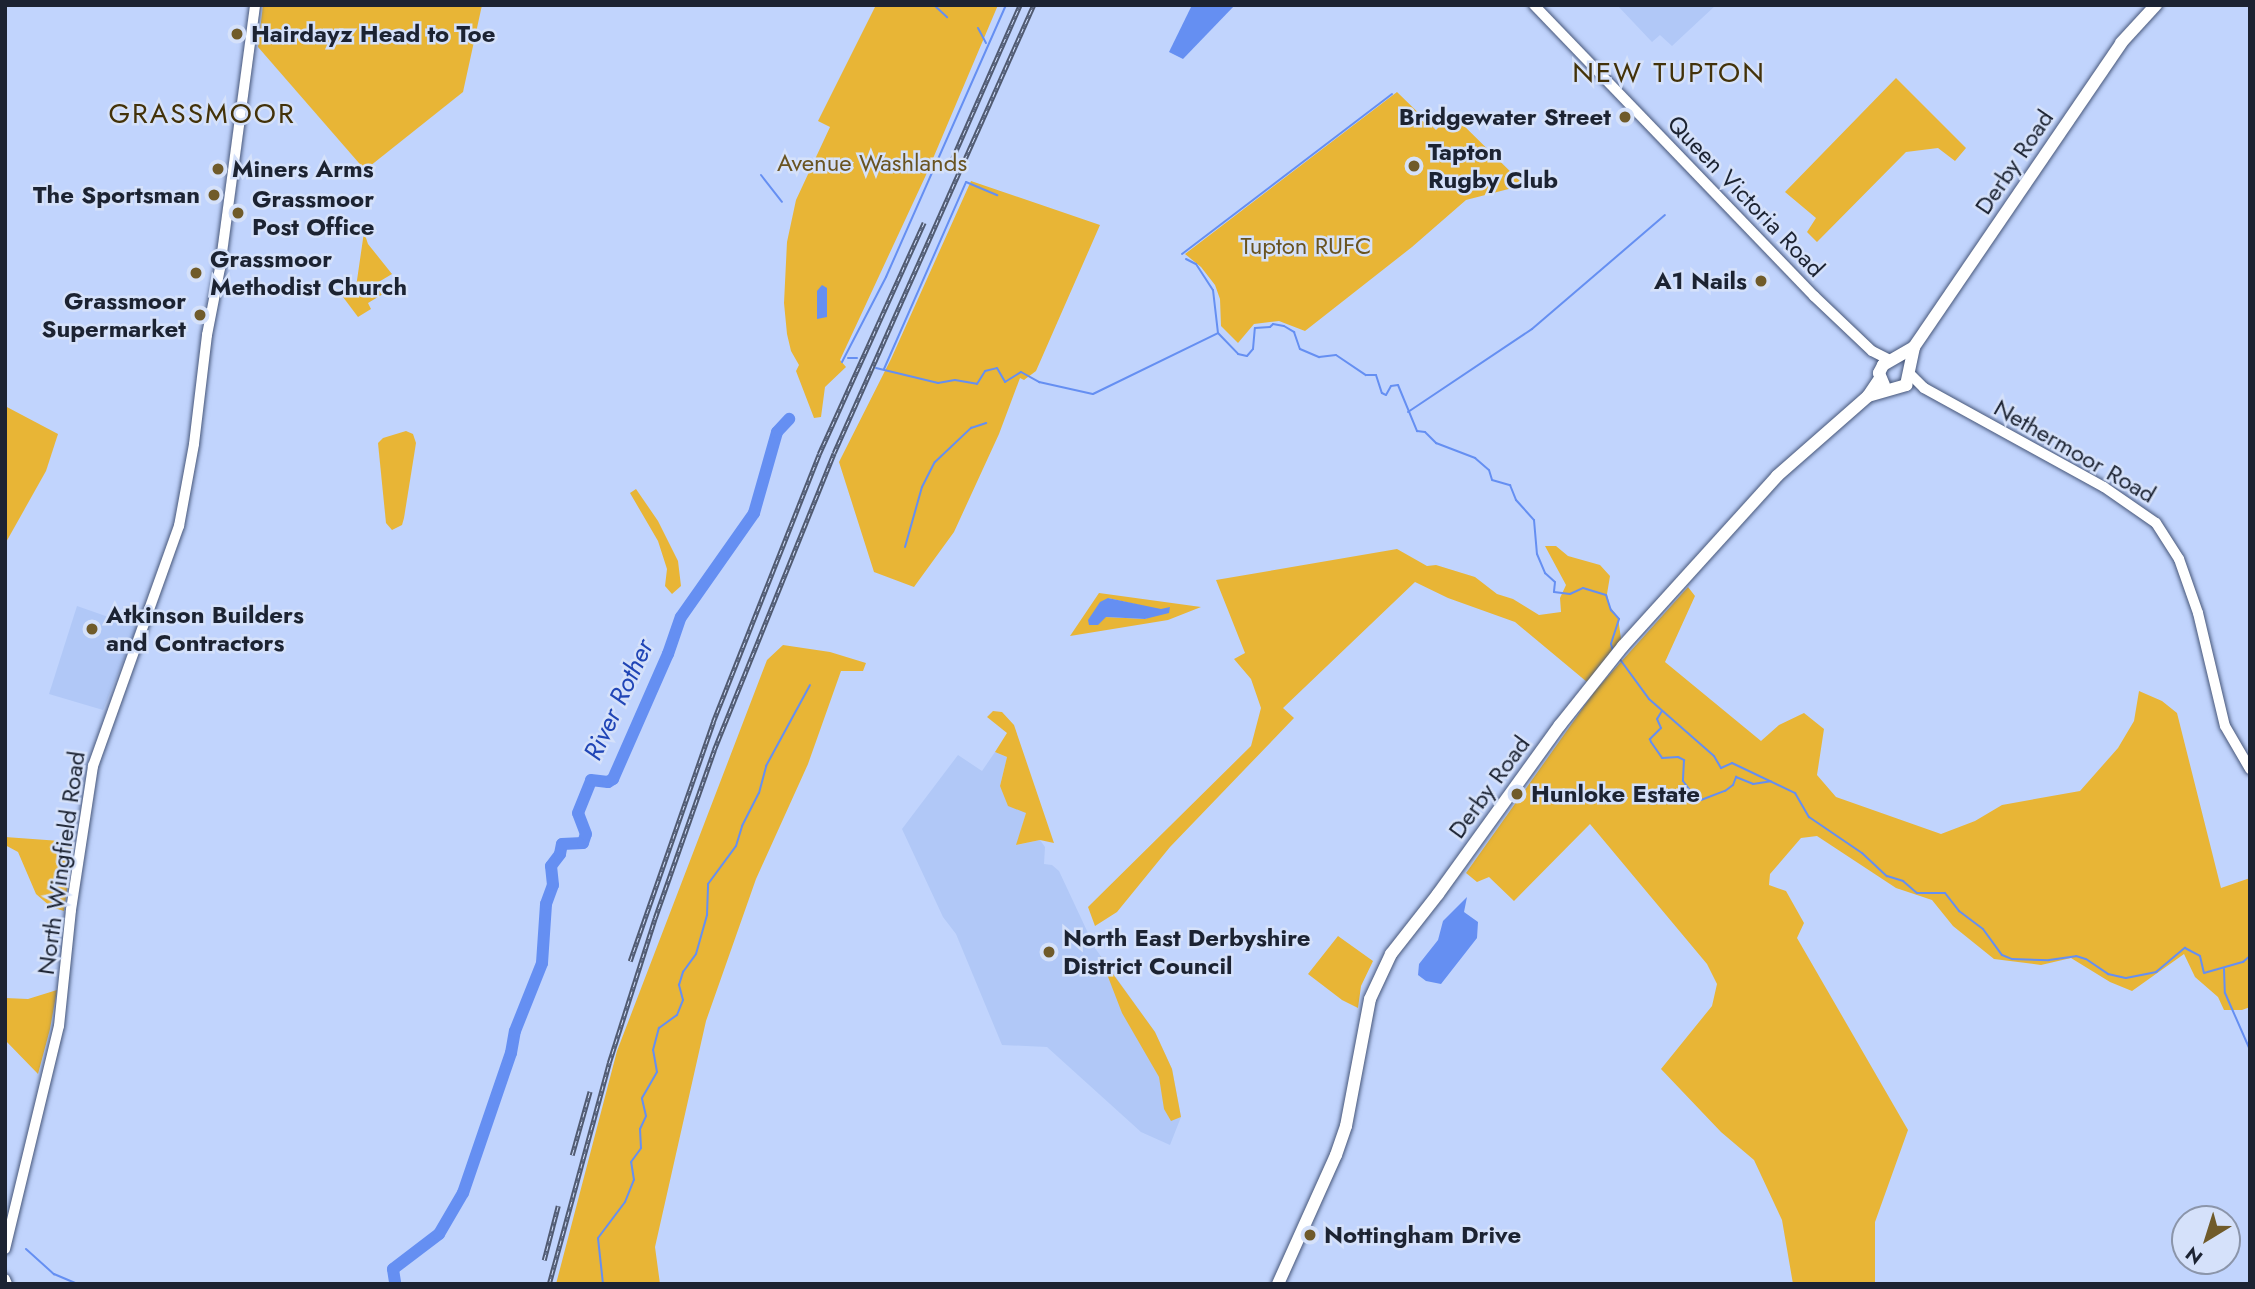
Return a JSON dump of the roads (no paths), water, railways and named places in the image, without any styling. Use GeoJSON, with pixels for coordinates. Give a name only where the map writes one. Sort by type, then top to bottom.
{"type":"FeatureCollection","features":[{"type":"Feature","properties":{"kind":"highway","name":"Derby Road"},"geometry":{"type":"LineString","coordinates":[[1914,347],[2121,43],[2155,5]]}},
{"type":"Feature","properties":{"kind":"highway"},"geometry":{"type":"LineString","coordinates":[[1886,366],[1914,347]]}},
{"type":"Feature","properties":{"kind":"highway"},"geometry":{"type":"LineString","coordinates":[[1886,366],[1908,375],[1914,347]]}},
{"type":"Feature","properties":{"kind":"highway","name":"Derby Road"},"geometry":{"type":"LineString","coordinates":[[1278,1284],[1346,1126],[1370,999],[1391,954],[1438,894],[1560,725],[1622,646],[1777,475],[1868,396],[1886,366]]}},
{"type":"Feature","properties":{"kind":"highway"},"geometry":{"type":"LineString","coordinates":[[1886,366],[1890,389]]}},
{"type":"Feature","properties":{"kind":"highway","name":"Derby Road"},"geometry":{"type":"LineString","coordinates":[[1868,396],[1890,389],[1908,375]]}},
{"type":"Feature","properties":{"kind":"main road","name":"North Wingfield Road"},"geometry":{"type":"LineString","coordinates":[[5,1249],[59,1026],[71,910],[93,766],[179,526],[194,444],[207,335],[230,201],[255,5]]}},
{"type":"Feature","properties":{"kind":"street","name":"Queen Victoria Road"},"geometry":{"type":"LineString","coordinates":[[1534,5],[1786,268],[1886,366]]}},
{"type":"Feature","properties":{"kind":"street","name":"Nethermoor Road"},"geometry":{"type":"LineString","coordinates":[[1908,375],[1924,387],[2104,487],[2156,523],[2183,572],[2198,613],[2225,726],[2250,769]]}},
{"type":"Feature","properties":{"kind":"water"},"geometry":{"type":"Polygon","coordinates":[[[1192,5],[1235,5],[1183,59],[1169,52],[1192,5]]]}},
{"type":"Feature","properties":{"kind":"water"},"geometry":{"type":"Polygon","coordinates":[[[822,285],[827,288],[827,317],[817,319],[817,291],[822,285]]]}},
{"type":"Feature","properties":{"kind":"water"},"geometry":{"type":"Polygon","coordinates":[[[1108,598],[1161,609],[1170,607],[1169,613],[1145,619],[1106,617],[1098,625],[1089,625],[1088,620],[1100,602],[1108,598]]]}},
{"type":"Feature","properties":{"kind":"water"},"geometry":{"type":"Polygon","coordinates":[[[1467,897],[1464,912],[1478,922],[1477,938],[1441,984],[1426,981],[1418,975],[1419,964],[1438,940],[1443,921],[1467,897]]]}},
{"type":"Feature","properties":{"kind":"waterway"},"geometry":{"type":"LineString","coordinates":[[934,5],[947,17]]}},
{"type":"Feature","properties":{"kind":"waterway","name":"River Rother"},"geometry":{"type":"LineString","coordinates":[[842,362],[886,277],[1006,5]]}},
{"type":"Feature","properties":{"kind":"waterway"},"geometry":{"type":"LineString","coordinates":[[978,28],[986,43]]}},
{"type":"Feature","properties":{"kind":"waterway"},"geometry":{"type":"LineString","coordinates":[[1182,254],[1392,94]]}},
{"type":"Feature","properties":{"kind":"waterway"},"geometry":{"type":"LineString","coordinates":[[761,175],[782,202]]}},
{"type":"Feature","properties":{"kind":"waterway"},"geometry":{"type":"LineString","coordinates":[[884,369],[966,182],[997,195]]}},
{"type":"Feature","properties":{"kind":"waterway"},"geometry":{"type":"LineString","coordinates":[[1408,412],[1532,329],[1665,215]]}},
{"type":"Feature","properties":{"kind":"waterway"},"geometry":{"type":"LineString","coordinates":[[1186,259],[1196,264],[1213,290],[1218,333]]}},
{"type":"Feature","properties":{"kind":"waterway"},"geometry":{"type":"LineString","coordinates":[[876,368],[938,383],[955,380],[977,384],[985,371],[997,368],[1005,382],[1021,372],[1039,382],[1093,394],[1218,333],[1238,354],[1247,356],[1253,349],[1255,328],[1270,327],[1273,324],[1284,326],[1294,332],[1300,349],[1319,357],[1336,355],[1366,375],[1376,375],[1382,393],[1386,395],[1391,386],[1398,385],[1417,431],[1425,432],[1436,443],[1475,458],[1489,470],[1492,480],[1510,485],[1516,500],[1534,520],[1537,554],[1545,573],[1555,582],[1554,592],[1570,594],[1583,588],[1606,595],[1611,610],[1619,619],[1611,644],[1613,651]]}},
{"type":"Feature","properties":{"kind":"waterway"},"geometry":{"type":"LineString","coordinates":[[848,358],[857,358]]}},
{"type":"Feature","properties":{"kind":"waterway","name":"River Rother"},"geometry":{"type":"LineString","coordinates":[[395,1282],[393,1269],[439,1234],[463,1193],[511,1053],[515,1031],[542,963],[546,904],[553,885],[551,866],[560,854],[562,844],[583,843],[586,834],[578,813],[591,780],[608,782],[613,779],[668,654],[681,617],[754,513],[777,432],[789,419]]}},
{"type":"Feature","properties":{"kind":"waterway"},"geometry":{"type":"LineString","coordinates":[[905,547],[922,487],[935,462],[971,428],[986,423]]}},
{"type":"Feature","properties":{"kind":"waterway"},"geometry":{"type":"LineString","coordinates":[[1619,658],[1649,699],[1714,756],[1721,768],[1732,763],[1795,793],[1809,817],[1862,853],[1887,876],[1903,881],[1917,893],[1945,893],[1959,911],[1983,929],[2002,955],[2012,959],[2049,960],[2076,956],[2086,959],[2108,974],[2126,978],[2156,972],[2185,948],[2200,956],[2204,973],[2243,962],[2250,956]]}},
{"type":"Feature","properties":{"kind":"waterway"},"geometry":{"type":"LineString","coordinates":[[603,1284],[598,1238],[625,1202],[634,1180],[631,1162],[641,1148],[640,1129],[646,1116],[642,1098],[657,1072],[653,1050],[659,1028],[677,1015],[683,1000],[679,985],[683,972],[696,954],[707,915],[708,884],[736,846],[742,826],[759,793],[766,766],[810,685]]}},
{"type":"Feature","properties":{"kind":"waterway"},"geometry":{"type":"LineString","coordinates":[[1662,711],[1657,719],[1661,728],[1650,739],[1651,742],[1662,758],[1678,757],[1684,760],[1683,781],[1696,798],[1701,800],[1725,791],[1733,785],[1736,777],[1753,784],[1771,781]]}},
{"type":"Feature","properties":{"kind":"waterway"},"geometry":{"type":"LineString","coordinates":[[2224,969],[2225,993],[2250,1050]]}},
{"type":"Feature","properties":{"kind":"waterway"},"geometry":{"type":"LineString","coordinates":[[26,1249],[54,1274],[77,1284]]}},
{"type":"Feature","properties":{"kind":"railway"},"geometry":{"type":"LineString","coordinates":[[951,162],[1020,5]]}},
{"type":"Feature","properties":{"kind":"railway"},"geometry":{"type":"LineString","coordinates":[[549,1284],[609,1063],[655,918],[714,750],[834,453],[1033,5]]}},
{"type":"Feature","properties":{"kind":"railway"},"geometry":{"type":"LineString","coordinates":[[630,961],[713,722],[819,454],[924,223]]}},
{"type":"Feature","properties":{"kind":"railway"},"geometry":{"type":"LineString","coordinates":[[572,1155],[590,1091]]}},
{"type":"Feature","properties":{"kind":"railway"},"geometry":{"type":"LineString","coordinates":[[544,1260],[558,1206]]}},
{"type":"Feature","properties":{"kind":"place","name":"Hairdayz Head to Toe"},"geometry":{"type":"Point","coordinates":[237,34]}},
{"type":"Feature","properties":{"kind":"place","name":"Bridgewater Street"},"geometry":{"type":"Point","coordinates":[1625,117]}},
{"type":"Feature","properties":{"kind":"place","name":"Tapton Rugby Club"},"geometry":{"type":"Point","coordinates":[1414,166]}},
{"type":"Feature","properties":{"kind":"place","name":"Miners Arms"},"geometry":{"type":"Point","coordinates":[218,169]}},
{"type":"Feature","properties":{"kind":"place","name":"The Sportsman"},"geometry":{"type":"Point","coordinates":[214,195]}},
{"type":"Feature","properties":{"kind":"place","name":"Grassmoor Post Office"},"geometry":{"type":"Point","coordinates":[238,213]}},
{"type":"Feature","properties":{"kind":"place","name":"Grassmoor Methodist Church"},"geometry":{"type":"Point","coordinates":[196,273]}},
{"type":"Feature","properties":{"kind":"place","name":"A1 Nails"},"geometry":{"type":"Point","coordinates":[1761,281]}},
{"type":"Feature","properties":{"kind":"place","name":"Grassmoor Supermarket"},"geometry":{"type":"Point","coordinates":[200,315]}},
{"type":"Feature","properties":{"kind":"place","name":"Atkinson Builders and Contractors"},"geometry":{"type":"Point","coordinates":[92,629]}},
{"type":"Feature","properties":{"kind":"place","name":"Hunloke Estate"},"geometry":{"type":"Point","coordinates":[1517,794]}},
{"type":"Feature","properties":{"kind":"place","name":"North East Derbyshire District Council"},"geometry":{"type":"Point","coordinates":[1049,952]}},
{"type":"Feature","properties":{"kind":"place","name":"Nottingham Drive"},"geometry":{"type":"Point","coordinates":[1310,1235]}},
{"type":"Feature","properties":{"kind":"district","name":"NEW TUPTON"},"geometry":{"type":"Point","coordinates":[1669,73]}},
{"type":"Feature","properties":{"kind":"district","name":"GRASSMOOR"},"geometry":{"type":"Point","coordinates":[202,114]}},
{"type":"Feature","properties":{"kind":"park label","name":"Avenue Washlands"},"geometry":{"type":"Point","coordinates":[872,163]}},
{"type":"Feature","properties":{"kind":"park label","name":"Tupton RUFC"},"geometry":{"type":"Point","coordinates":[1306,246]}}]}
